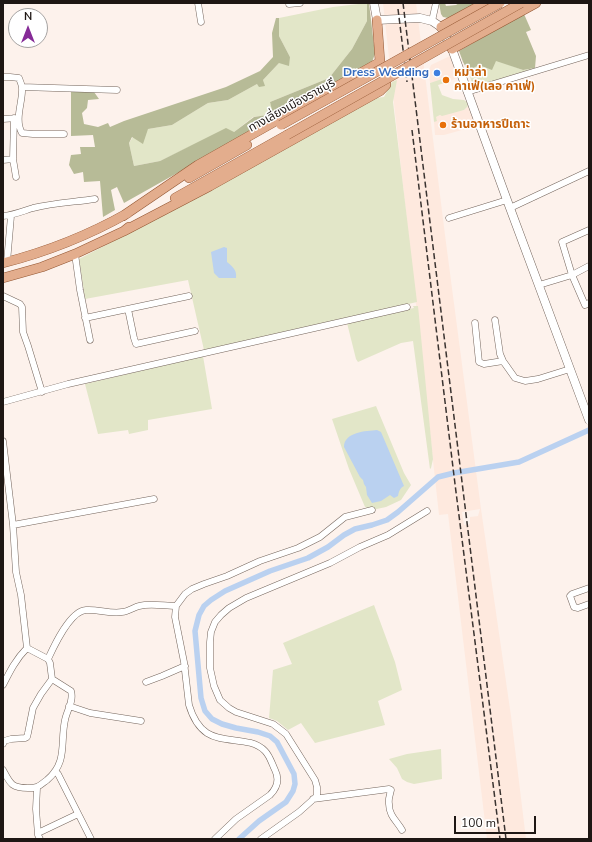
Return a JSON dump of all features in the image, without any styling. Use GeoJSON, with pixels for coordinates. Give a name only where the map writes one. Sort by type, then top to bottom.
{"type":"FeatureCollection","features":[{"type":"Feature","properties":{"kind":"main road"},"geometry":{"type":"LineString","coordinates":[[124,231],[210,186],[380,91],[386,85],[386,75],[380,62],[377,20],[374,3]]}},
{"type":"Feature","properties":{"kind":"main road"},"geometry":{"type":"LineString","coordinates":[[441,27],[485,3]]}},
{"type":"Feature","properties":{"kind":"main road","name":"ทางเลี่ยงเมืองราชบุรี"},"geometry":{"type":"LineString","coordinates":[[4,264],[33,261],[97,230],[500,3]]}},
{"type":"Feature","properties":{"kind":"main road","name":"ทางเลี่ยงเมืองราชบุรี"},"geometry":{"type":"LineString","coordinates":[[3,272],[33,261],[77,248],[152,211],[521,3]]}},
{"type":"Feature","properties":{"kind":"main road"},"geometry":{"type":"LineString","coordinates":[[452,50],[536,3]]}},
{"type":"Feature","properties":{"kind":"main road"},"geometry":{"type":"LineString","coordinates":[[377,20],[420,18],[432,21],[441,27],[452,50],[506,200],[587,413]]}},
{"type":"Feature","properties":{"kind":"main road"},"geometry":{"type":"LineString","coordinates":[[123,216],[198,165],[380,62]]}},
{"type":"Feature","properties":{"kind":"main road","name":"ทางเลี่ยงเมืองราชบุรี"},"geometry":{"type":"LineString","coordinates":[[3,278],[42,267],[75,254],[124,231],[152,211]]}},
{"type":"Feature","properties":{"kind":"main road","name":"ทางเลี่ยงเมืองราชบุรี"},"geometry":{"type":"LineString","coordinates":[[4,264],[97,230]]}},
{"type":"Feature","properties":{"kind":"street"},"geometry":{"type":"LineString","coordinates":[[198,3],[201,22]]}},
{"type":"Feature","properties":{"kind":"street"},"geometry":{"type":"LineString","coordinates":[[289,4],[300,3]]}},
{"type":"Feature","properties":{"kind":"street"},"geometry":{"type":"LineString","coordinates":[[432,21],[436,3]]}},
{"type":"Feature","properties":{"kind":"street"},"geometry":{"type":"LineString","coordinates":[[467,92],[589,55]]}},
{"type":"Feature","properties":{"kind":"street"},"geometry":{"type":"LineString","coordinates":[[3,77],[10,76],[19,78],[22,87],[16,118],[13,159],[16,178]]}},
{"type":"Feature","properties":{"kind":"street"},"geometry":{"type":"LineString","coordinates":[[22,87],[117,90]]}},
{"type":"Feature","properties":{"kind":"street"},"geometry":{"type":"LineString","coordinates":[[3,119],[16,118]]}},
{"type":"Feature","properties":{"kind":"street"},"geometry":{"type":"LineString","coordinates":[[16,118],[22,133],[64,134]]}},
{"type":"Feature","properties":{"kind":"street"},"geometry":{"type":"LineString","coordinates":[[3,160],[13,159]]}},
{"type":"Feature","properties":{"kind":"street"},"geometry":{"type":"LineString","coordinates":[[510,208],[589,171]]}},
{"type":"Feature","properties":{"kind":"street"},"geometry":{"type":"LineString","coordinates":[[3,216],[11,216],[34,208],[61,203],[95,199]]}},
{"type":"Feature","properties":{"kind":"street"},"geometry":{"type":"LineString","coordinates":[[449,218],[506,200]]}},
{"type":"Feature","properties":{"kind":"street"},"geometry":{"type":"LineString","coordinates":[[4,264],[11,216]]}},
{"type":"Feature","properties":{"kind":"street"},"geometry":{"type":"LineString","coordinates":[[589,230],[562,242],[572,275],[585,305],[589,303]]}},
{"type":"Feature","properties":{"kind":"street"},"geometry":{"type":"LineString","coordinates":[[75,254],[80,290],[90,340]]}},
{"type":"Feature","properties":{"kind":"street"},"geometry":{"type":"LineString","coordinates":[[539,285],[572,275],[589,266]]}},
{"type":"Feature","properties":{"kind":"street"},"geometry":{"type":"LineString","coordinates":[[3,296],[20,304],[22,307],[23,332],[42,392]]}},
{"type":"Feature","properties":{"kind":"street"},"geometry":{"type":"LineString","coordinates":[[85,318],[189,296]]}},
{"type":"Feature","properties":{"kind":"street"},"geometry":{"type":"LineString","coordinates":[[3,402],[68,384],[407,307]]}},
{"type":"Feature","properties":{"kind":"street"},"geometry":{"type":"LineString","coordinates":[[128,309],[136,344],[195,331]]}},
{"type":"Feature","properties":{"kind":"street"},"geometry":{"type":"LineString","coordinates":[[495,320],[500,354],[515,378],[525,381],[538,379],[570,369]]}},
{"type":"Feature","properties":{"kind":"street"},"geometry":{"type":"LineString","coordinates":[[475,323],[479,362],[484,364],[503,361]]}},
{"type":"Feature","properties":{"kind":"street"},"geometry":{"type":"LineString","coordinates":[[3,441],[5,475],[14,525],[16,572],[21,595],[26,648]]}},
{"type":"Feature","properties":{"kind":"street"},"geometry":{"type":"LineString","coordinates":[[14,525],[154,499]]}},
{"type":"Feature","properties":{"kind":"street"},"geometry":{"type":"LineString","coordinates":[[215,839],[236,819],[274,791],[277,786],[277,774],[268,756],[260,747],[246,742],[214,736],[207,733],[196,720],[188,705],[185,666],[176,617],[176,606],[185,594],[192,589],[227,576],[260,561],[298,548],[320,537],[345,517],[372,510]]}},
{"type":"Feature","properties":{"kind":"street"},"geometry":{"type":"LineString","coordinates":[[261,839],[299,812],[317,796],[317,787],[315,780],[286,734],[273,724],[236,712],[220,700],[214,686],[210,668],[211,632],[215,622],[221,614],[246,598],[330,563],[360,547],[388,536],[427,511]]}},
{"type":"Feature","properties":{"kind":"street"},"geometry":{"type":"LineString","coordinates":[[589,588],[570,596],[573,606],[576,608],[589,604]]}},
{"type":"Feature","properties":{"kind":"street"},"geometry":{"type":"LineString","coordinates":[[48,659],[61,632],[77,613],[85,610],[123,612],[146,604],[176,606]]}},
{"type":"Feature","properties":{"kind":"street"},"geometry":{"type":"LineString","coordinates":[[3,744],[4,741],[26,737],[32,708],[52,679],[48,659],[26,648]]}},
{"type":"Feature","properties":{"kind":"street"},"geometry":{"type":"LineString","coordinates":[[3,685],[18,656],[26,648]]}},
{"type":"Feature","properties":{"kind":"street"},"geometry":{"type":"LineString","coordinates":[[146,682],[185,666]]}},
{"type":"Feature","properties":{"kind":"street"},"geometry":{"type":"LineString","coordinates":[[3,770],[11,784],[16,787],[26,788],[37,788],[53,775],[62,755],[65,720],[72,695],[71,691],[52,679]]}},
{"type":"Feature","properties":{"kind":"street"},"geometry":{"type":"LineString","coordinates":[[69,706],[90,713],[141,720]]}},
{"type":"Feature","properties":{"kind":"street"},"geometry":{"type":"LineString","coordinates":[[55,771],[58,774],[90,839]]}},
{"type":"Feature","properties":{"kind":"street"},"geometry":{"type":"LineString","coordinates":[[37,788],[36,809],[39,836],[78,814]]}},
{"type":"Feature","properties":{"kind":"street"},"geometry":{"type":"LineString","coordinates":[[313,799],[389,789],[391,790],[389,808],[393,818],[402,830]]}},
{"type":"Feature","properties":{"kind":"shaded area"},"geometry":{"type":"Polygon","coordinates":[[[383,3],[416,3],[481,509],[511,716],[526,839],[487,839],[448,514],[439,515],[383,3]],[[480,509],[462,512],[464,525],[470,524],[470,517],[478,516],[480,509]]]}},
{"type":"Feature","properties":{"kind":"shaded area"},"geometry":{"type":"Polygon","coordinates":[[[450,56],[458,78],[435,86],[433,82],[430,83],[429,70],[431,65],[450,56]]]}},
{"type":"Feature","properties":{"kind":"shaded area"},"geometry":{"type":"Polygon","coordinates":[[[468,106],[476,126],[444,135],[435,135],[434,122],[437,120],[435,117],[464,110],[468,106]]]}},
{"type":"Feature","properties":{"kind":"green space"},"geometry":{"type":"Polygon","coordinates":[[[367,3],[367,21],[352,49],[329,78],[270,102],[274,114],[253,117],[234,132],[189,147],[160,161],[134,166],[129,143],[133,137],[148,129],[172,125],[208,103],[228,100],[257,84],[264,86],[263,80],[279,63],[290,57],[279,36],[279,18],[333,7],[367,3]]]}},
{"type":"Feature","properties":{"kind":"green space"},"geometry":{"type":"Polygon","coordinates":[[[367,3],[369,3],[375,54],[372,62],[364,68],[124,203],[117,187],[111,190],[115,210],[103,217],[100,181],[84,182],[83,172],[74,174],[69,165],[71,155],[81,154],[80,147],[95,147],[93,135],[71,136],[71,90],[94,92],[99,99],[88,100],[87,108],[82,113],[84,124],[98,127],[108,123],[110,127],[226,87],[260,71],[273,57],[272,33],[276,18],[279,18],[279,36],[290,57],[289,66],[279,63],[263,80],[265,86],[259,87],[257,84],[228,100],[208,103],[172,125],[148,129],[143,144],[132,137],[129,143],[134,166],[160,161],[226,128],[234,132],[254,117],[273,114],[270,102],[329,78],[352,49],[367,21],[367,3]]]}},
{"type":"Feature","properties":{"kind":"green space"},"geometry":{"type":"Polygon","coordinates":[[[439,3],[445,3],[446,6],[456,5],[459,3],[479,3],[448,18],[443,17],[441,14],[439,3]]]}},
{"type":"Feature","properties":{"kind":"green space"},"geometry":{"type":"Polygon","coordinates":[[[524,14],[531,30],[526,32],[536,56],[535,68],[523,70],[496,61],[492,70],[479,65],[468,71],[459,51],[524,14]]]}},
{"type":"Feature","properties":{"kind":"green space"},"geometry":{"type":"Polygon","coordinates":[[[496,60],[523,70],[535,68],[534,71],[473,86],[468,71],[479,65],[496,60]]]}},
{"type":"Feature","properties":{"kind":"green space"},"geometry":{"type":"Polygon","coordinates":[[[442,79],[444,83],[438,85],[442,95],[453,99],[464,100],[467,102],[468,106],[464,110],[442,116],[440,115],[436,117],[437,121],[434,122],[430,83],[442,79]]]}},
{"type":"Feature","properties":{"kind":"green space"},"geometry":{"type":"Polygon","coordinates":[[[397,80],[393,102],[417,302],[204,350],[188,280],[85,299],[79,259],[376,98],[384,97],[392,82],[397,80]]]}},
{"type":"Feature","properties":{"kind":"green space"},"geometry":{"type":"Polygon","coordinates":[[[413,306],[418,306],[433,459],[430,469],[413,341],[401,343],[358,362],[347,323],[414,308],[413,306]]]}},
{"type":"Feature","properties":{"kind":"green space"},"geometry":{"type":"Polygon","coordinates":[[[203,356],[212,409],[148,420],[148,430],[129,434],[128,430],[98,434],[85,384],[203,356]]]}},
{"type":"Feature","properties":{"kind":"green space"},"geometry":{"type":"Polygon","coordinates":[[[376,406],[404,473],[411,485],[401,500],[386,507],[372,510],[365,507],[349,469],[332,419],[376,406]]]}},
{"type":"Feature","properties":{"kind":"green space"},"geometry":{"type":"Polygon","coordinates":[[[374,605],[395,662],[402,690],[378,701],[385,725],[315,743],[301,723],[288,730],[277,721],[269,718],[273,670],[292,664],[283,643],[374,605]]]}},
{"type":"Feature","properties":{"kind":"green space"},"geometry":{"type":"Polygon","coordinates":[[[441,749],[442,779],[414,784],[407,782],[402,779],[397,768],[389,759],[407,754],[441,749]]]}},
{"type":"Feature","properties":{"kind":"water"},"geometry":{"type":"Polygon","coordinates":[[[224,247],[227,248],[227,262],[234,269],[236,278],[219,278],[214,273],[211,252],[224,247]]]}},
{"type":"Feature","properties":{"kind":"water"},"geometry":{"type":"Polygon","coordinates":[[[377,430],[381,432],[404,486],[400,490],[398,496],[394,498],[390,495],[381,501],[372,503],[367,495],[363,480],[344,447],[345,442],[352,435],[377,430]]]}},
{"type":"Feature","properties":{"kind":"waterway"},"geometry":{"type":"LineString","coordinates":[[239,839],[259,821],[286,802],[293,791],[295,784],[294,774],[277,742],[270,736],[222,724],[212,719],[205,711],[201,698],[195,631],[199,615],[204,606],[225,591],[270,571],[308,558],[355,529],[387,520],[438,477],[519,462],[589,430]]}},
{"type":"Feature","properties":{"kind":"railway"},"geometry":{"type":"LineString","coordinates":[[403,3],[506,839]]}},
{"type":"Feature","properties":{"kind":"railway"},"geometry":{"type":"LineString","coordinates":[[398,9],[407,82]]}},
{"type":"Feature","properties":{"kind":"railway"},"geometry":{"type":"LineString","coordinates":[[412,130],[500,839]]}},
{"type":"Feature","properties":{"kind":"place","name":"Dress Wedding"},"geometry":{"type":"Point","coordinates":[437,73]}},
{"type":"Feature","properties":{"kind":"place","name":"หม่าล่า คาเฟ่(เลอ คาเฟ่)"},"geometry":{"type":"Point","coordinates":[446,80]}},
{"type":"Feature","properties":{"kind":"place","name":"ร้านอาหารปีเถาะ"},"geometry":{"type":"Point","coordinates":[443,125]}}]}
